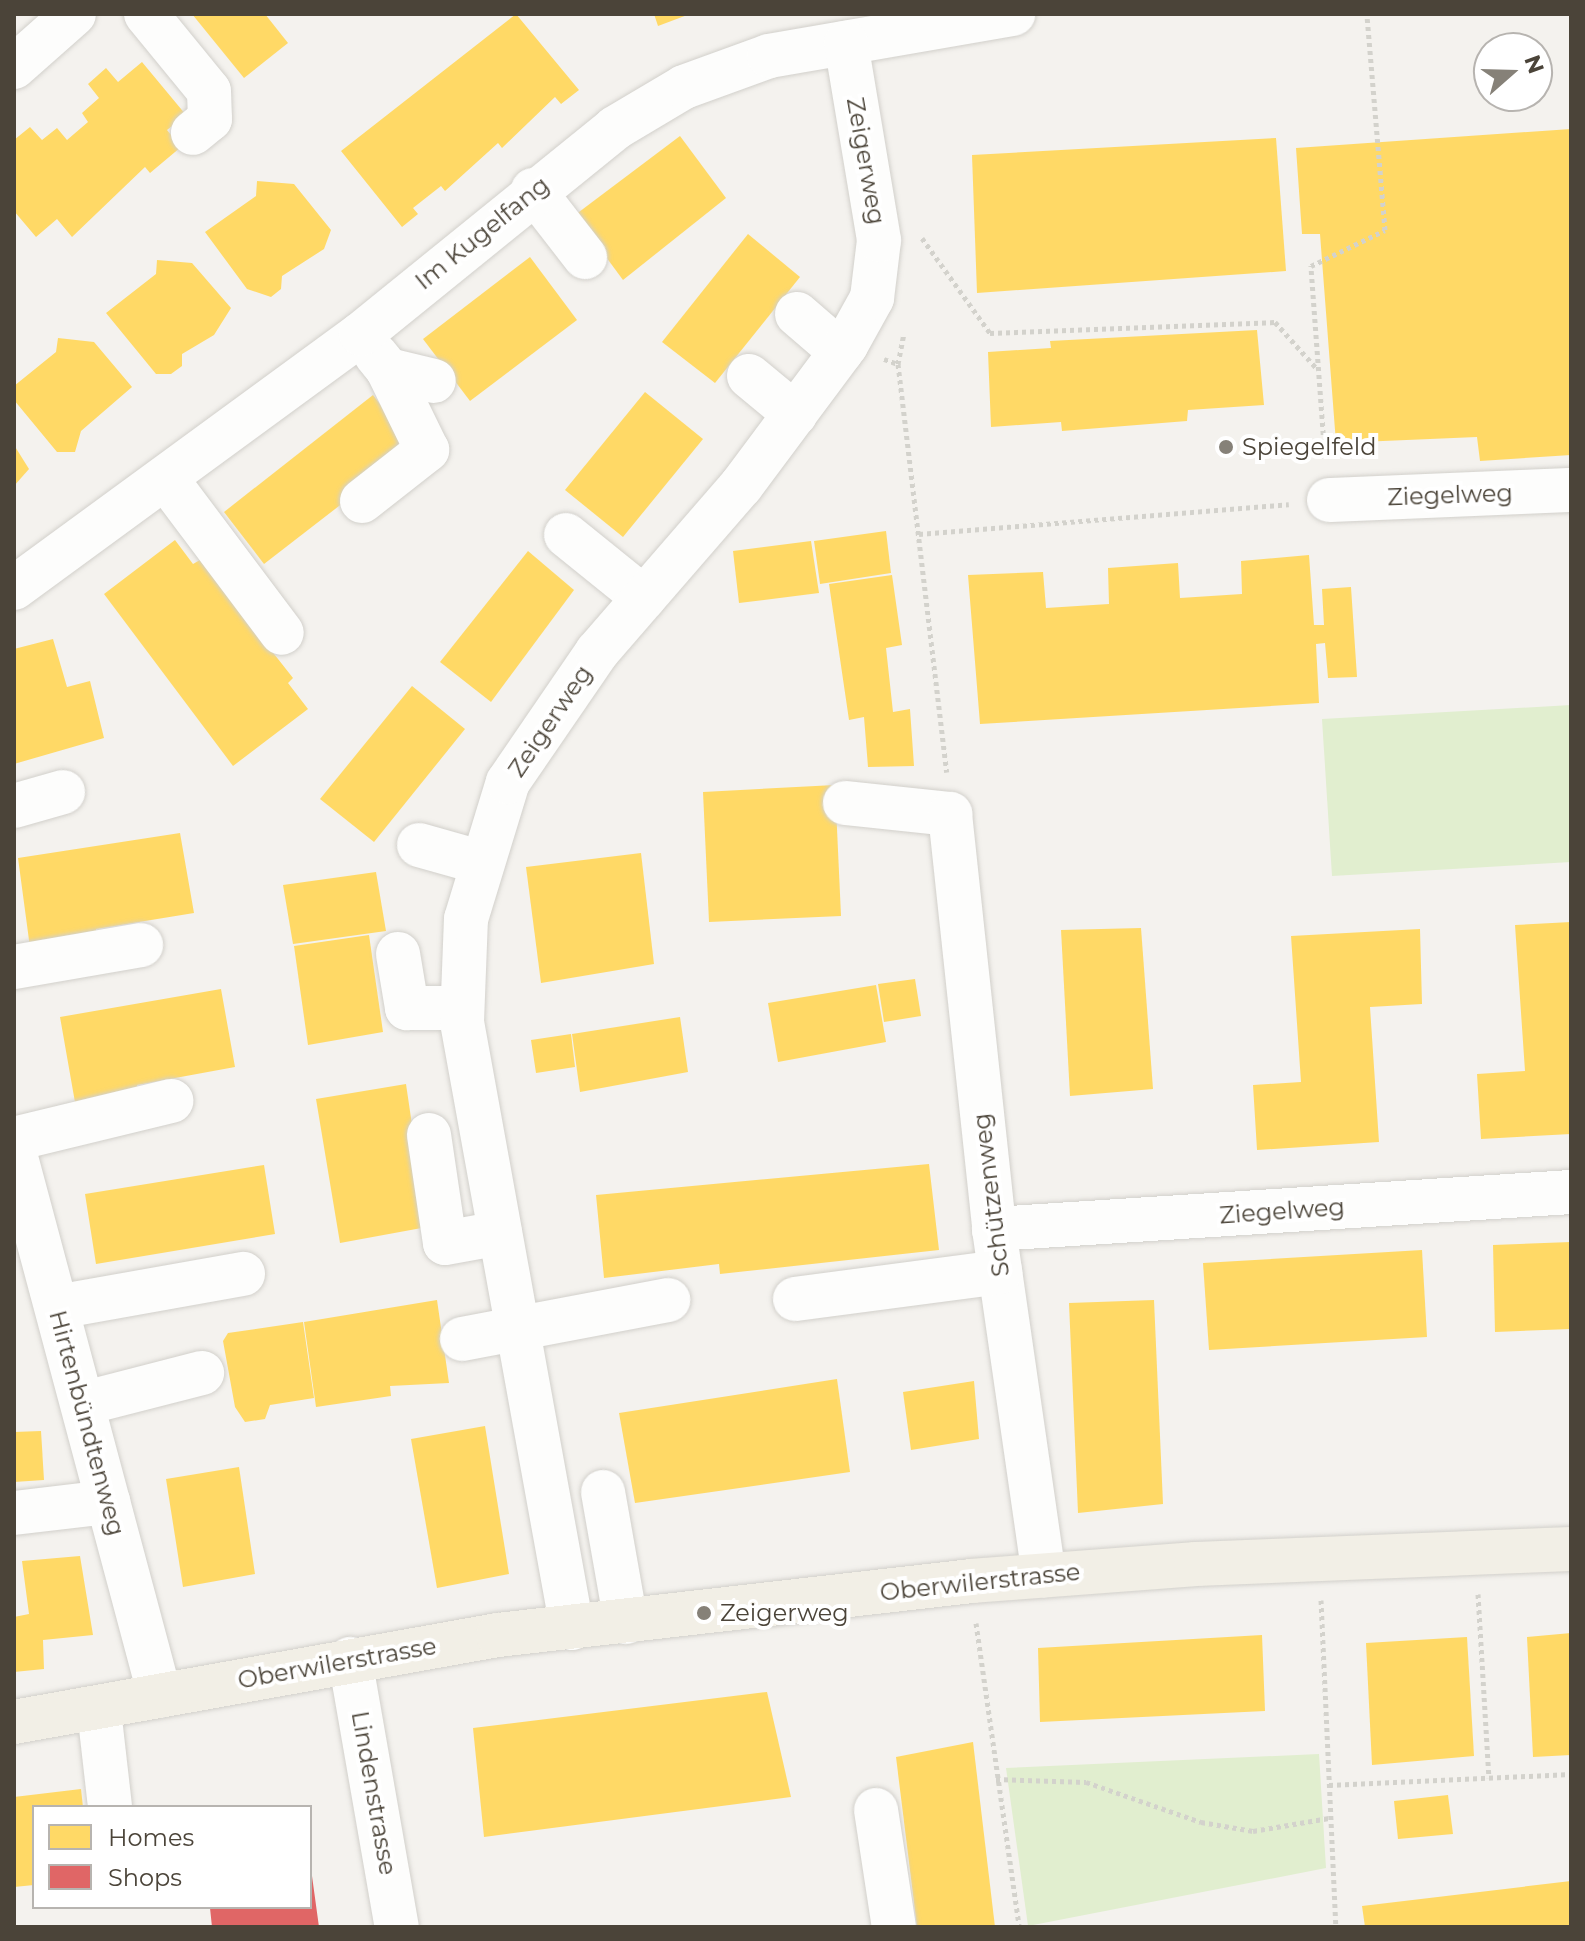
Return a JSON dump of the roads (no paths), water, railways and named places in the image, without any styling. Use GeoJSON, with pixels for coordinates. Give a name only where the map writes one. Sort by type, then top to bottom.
{"type":"FeatureCollection","features":[{"type":"Feature","properties":{"kind":"main road","name":"Oberwilerstrasse"},"geometry":{"type":"LineString","coordinates":[[14,1722],[99,1710],[350,1659],[572,1628],[971,1581],[1319,1559],[1571,1549]]}},
{"type":"Feature","properties":{"kind":"street"},"geometry":{"type":"LineString","coordinates":[[14,67],[74,14]]}},
{"type":"Feature","properties":{"kind":"street"},"geometry":{"type":"LineString","coordinates":[[146,14],[209,91],[210,119],[193,133]]}},
{"type":"Feature","properties":{"kind":"street","name":"Im Kugelfang"},"geometry":{"type":"LineString","coordinates":[[14,588],[167,480],[361,334],[533,190],[615,128],[684,87],[769,56],[846,43],[898,24],[1013,14]]}},
{"type":"Feature","properties":{"kind":"street","name":"Zeigerweg"},"geometry":{"type":"LineString","coordinates":[[572,1628],[461,1008],[466,919],[508,782],[597,652],[795,414],[843,349],[872,298],[879,240],[846,43]]}},
{"type":"Feature","properties":{"kind":"street"},"geometry":{"type":"LineString","coordinates":[[533,190],[585,257]]}},
{"type":"Feature","properties":{"kind":"street"},"geometry":{"type":"LineString","coordinates":[[797,314],[843,349]]}},
{"type":"Feature","properties":{"kind":"street"},"geometry":{"type":"LineString","coordinates":[[361,334],[388,370],[427,450],[362,501]]}},
{"type":"Feature","properties":{"kind":"street"},"geometry":{"type":"LineString","coordinates":[[388,370],[434,381]]}},
{"type":"Feature","properties":{"kind":"street"},"geometry":{"type":"LineString","coordinates":[[749,376],[795,414]]}},
{"type":"Feature","properties":{"kind":"street"},"geometry":{"type":"LineString","coordinates":[[167,480],[282,633]]}},
{"type":"Feature","properties":{"kind":"street","name":"Ziegelweg"},"geometry":{"type":"LineString","coordinates":[[1329,500],[1571,490]]}},
{"type":"Feature","properties":{"kind":"street"},"geometry":{"type":"LineString","coordinates":[[566,535],[644,598]]}},
{"type":"Feature","properties":{"kind":"street"},"geometry":{"type":"LineString","coordinates":[[14,806],[63,792]]}},
{"type":"Feature","properties":{"kind":"street","name":"Schützenweg"},"geometry":{"type":"LineString","coordinates":[[845,803],[950,814],[994,1229],[1044,1575]]}},
{"type":"Feature","properties":{"kind":"street"},"geometry":{"type":"LineString","coordinates":[[419,845],[483,863]]}},
{"type":"Feature","properties":{"kind":"street"},"geometry":{"type":"LineString","coordinates":[[14,967],[141,945]]}},
{"type":"Feature","properties":{"kind":"street"},"geometry":{"type":"LineString","coordinates":[[398,954],[407,1008],[461,1008]]}},
{"type":"Feature","properties":{"kind":"street"},"geometry":{"type":"LineString","coordinates":[[14,1150],[171,1101]]}},
{"type":"Feature","properties":{"kind":"street"},"geometry":{"type":"LineString","coordinates":[[429,1135],[445,1243],[500,1233]]}},
{"type":"Feature","properties":{"kind":"street","name":"Hirtenbündtenweg"},"geometry":{"type":"LineString","coordinates":[[14,1150],[85,1403],[160,1696]]}},
{"type":"Feature","properties":{"kind":"street","name":"Ziegelweg"},"geometry":{"type":"LineString","coordinates":[[994,1229],[1571,1192]]}},
{"type":"Feature","properties":{"kind":"street"},"geometry":{"type":"LineString","coordinates":[[795,1299],[1000,1272]]}},
{"type":"Feature","properties":{"kind":"street"},"geometry":{"type":"LineString","coordinates":[[57,1307],[243,1274]]}},
{"type":"Feature","properties":{"kind":"street"},"geometry":{"type":"LineString","coordinates":[[462,1339],[668,1300]]}},
{"type":"Feature","properties":{"kind":"street"},"geometry":{"type":"LineString","coordinates":[[85,1403],[202,1373]]}},
{"type":"Feature","properties":{"kind":"street"},"geometry":{"type":"LineString","coordinates":[[603,1492],[626,1622]]}},
{"type":"Feature","properties":{"kind":"street"},"geometry":{"type":"LineString","coordinates":[[14,1513],[108,1502]]}},
{"type":"Feature","properties":{"kind":"street","name":"Lindenstrasse"},"geometry":{"type":"LineString","coordinates":[[350,1659],[397,1927]]}},
{"type":"Feature","properties":{"kind":"street"},"geometry":{"type":"LineString","coordinates":[[99,1710],[110,1805]]}},
{"type":"Feature","properties":{"kind":"street"},"geometry":{"type":"LineString","coordinates":[[876,1810],[894,1927]]}},
{"type":"Feature","properties":{"kind":"place","name":"Spiegelfeld"},"geometry":{"type":"Point","coordinates":[1226,447]}},
{"type":"Feature","properties":{"kind":"place","name":"Zeigerweg"},"geometry":{"type":"Point","coordinates":[704,1613]}}]}
